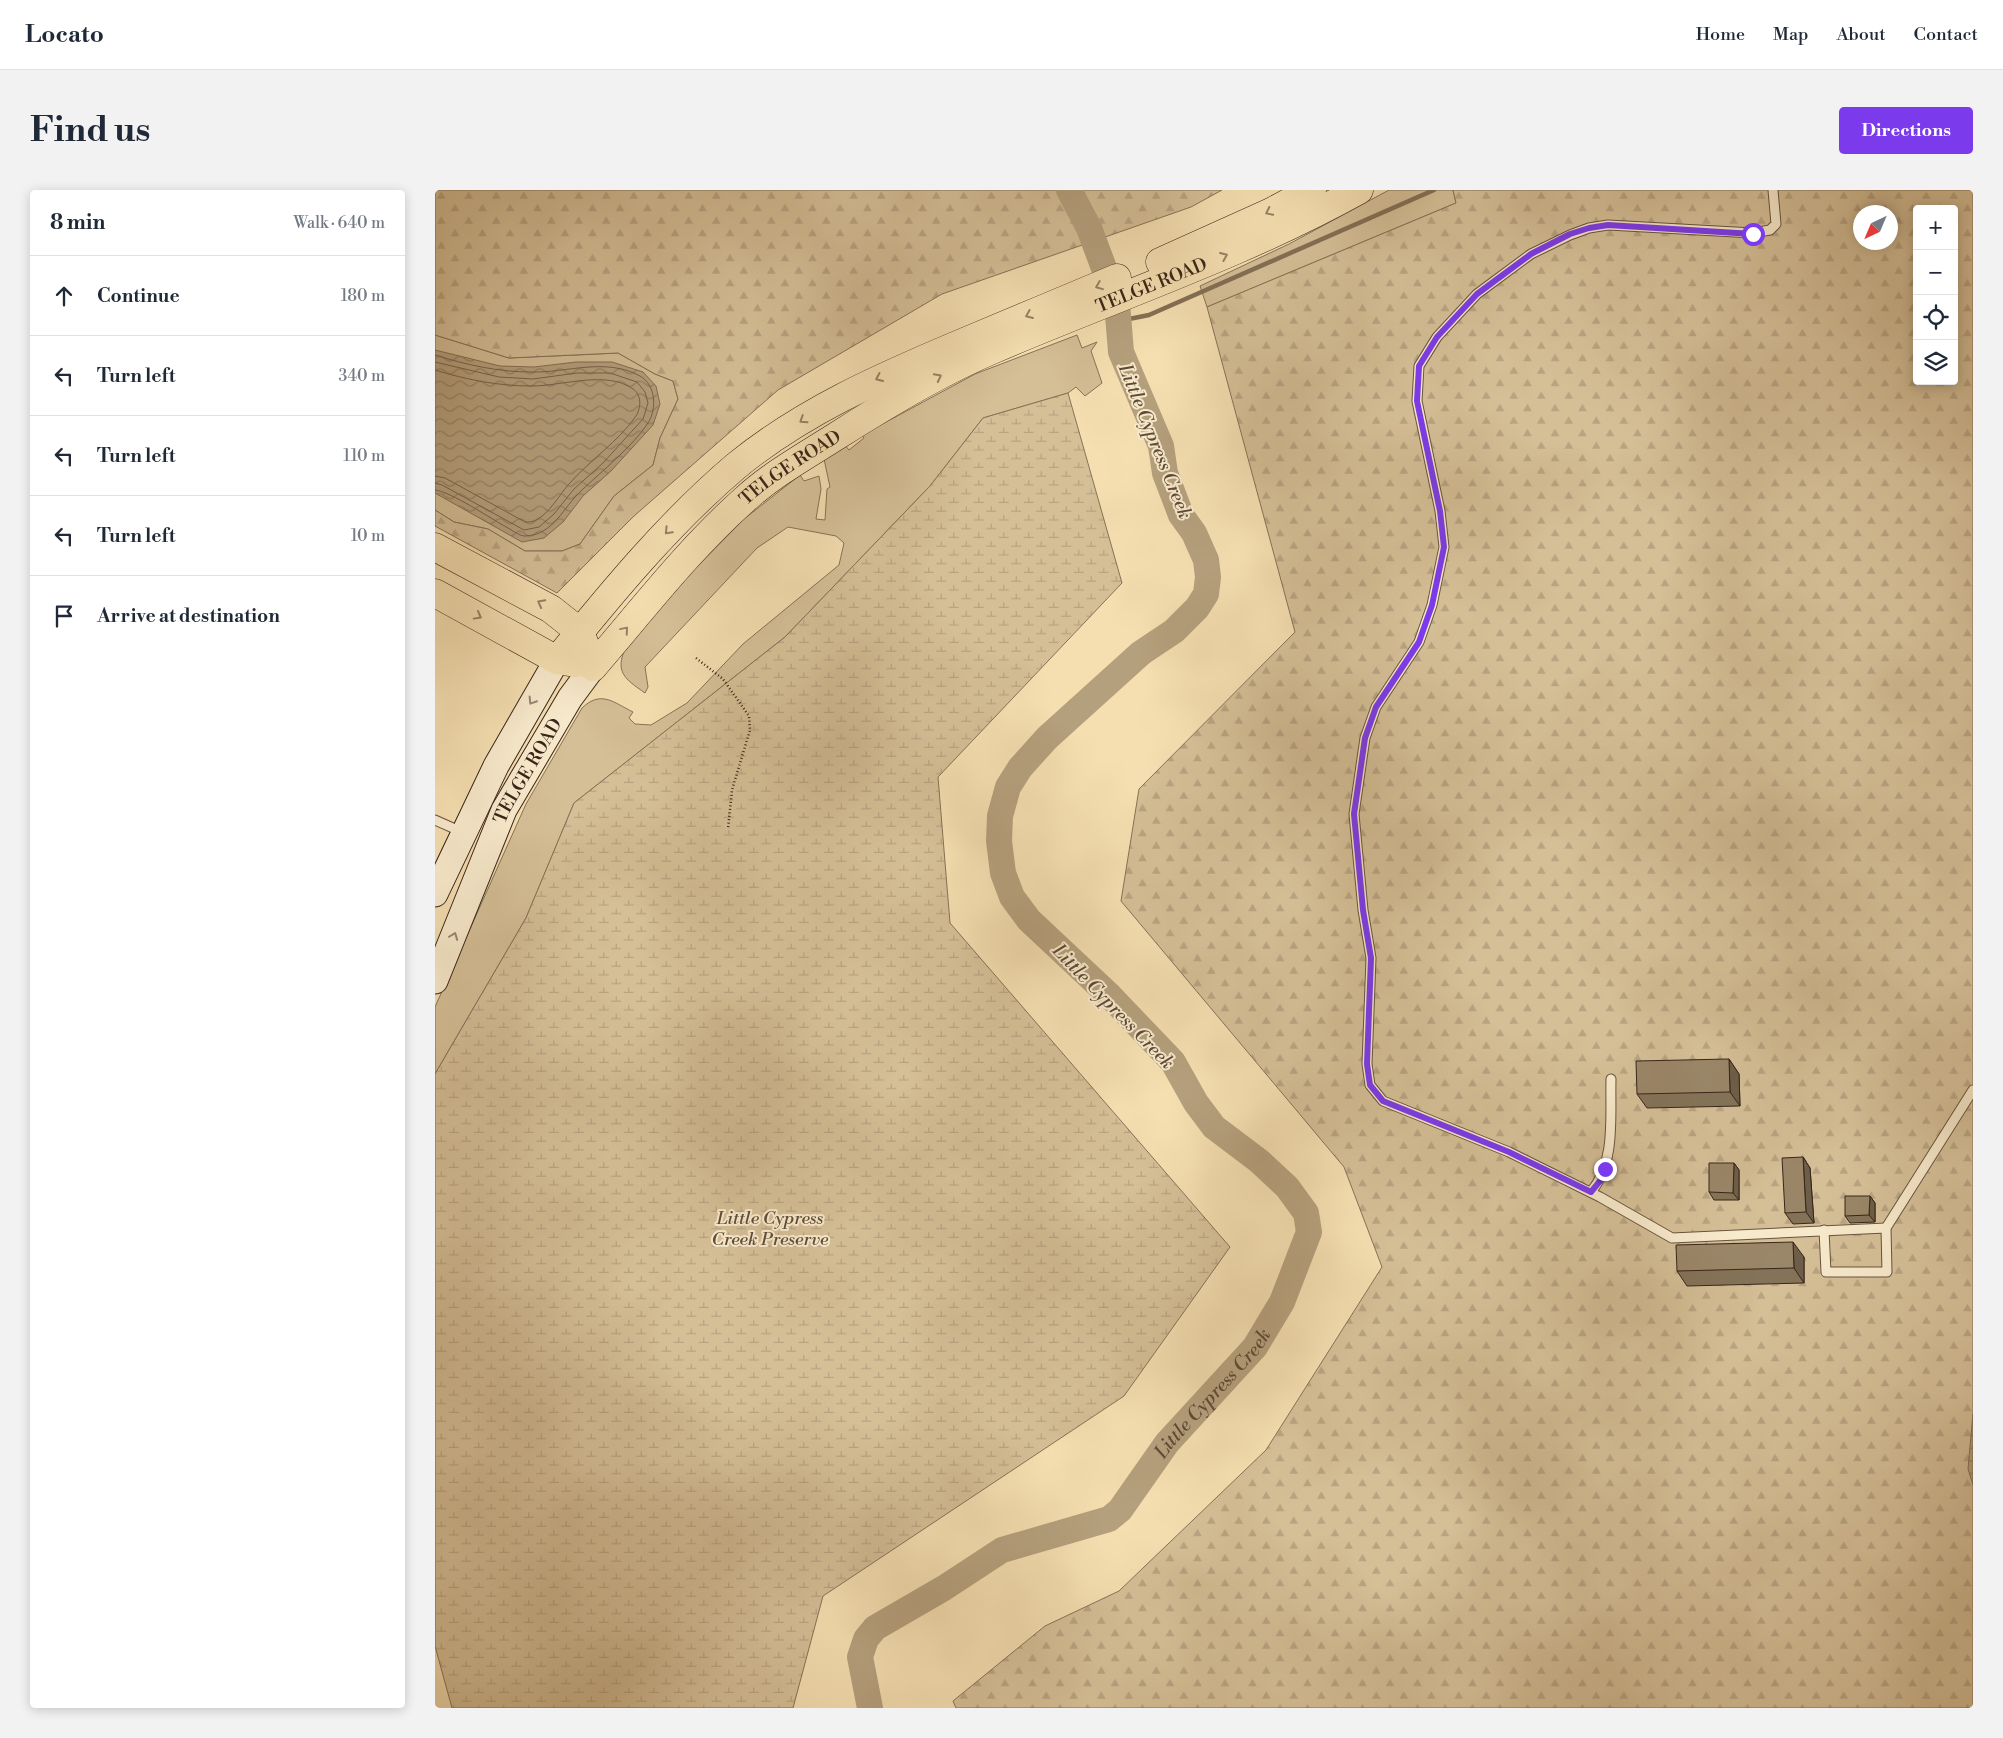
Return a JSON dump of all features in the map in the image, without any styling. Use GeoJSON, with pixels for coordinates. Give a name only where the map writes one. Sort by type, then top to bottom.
{"type":"FeatureCollection","features":[{"type":"Feature","properties":{"kind":"main road","name":"TELGE ROAD"},"geometry":{"type":"LineString","coordinates":[[435,981],[504,810],[570,698],[593,667],[682,562],[745,499],[799,460],[850,427],[923,384],[1078,305],[1126,284],[1184,253],[1312,190]]}},
{"type":"Feature","properties":{"kind":"main road","name":"TELGE ROAD"},"geometry":{"type":"LineString","coordinates":[[1126,284],[1278,233],[1359,190]]}},
{"type":"Feature","properties":{"kind":"main road","name":"TELGE ROAD"},"geometry":{"type":"LineString","coordinates":[[435,894],[463,833],[522,718],[557,660],[638,562],[698,500],[738,465],[776,437],[829,403],[877,378],[1078,305]]}},
{"type":"Feature","properties":{"kind":"main road"},"geometry":{"type":"LineString","coordinates":[[435,547],[551,608],[580,632],[593,667]]}},
{"type":"Feature","properties":{"kind":"main road"},"geometry":{"type":"LineString","coordinates":[[435,593],[557,660],[593,667]]}},
{"type":"Feature","properties":{"kind":"lane"},"geometry":{"type":"LineString","coordinates":[[1773,190],[1775,224],[1770,230],[1753,234],[1608,225],[1570,234],[1531,254],[1477,294],[1437,337],[1419,366],[1417,401],[1440,511],[1444,547],[1432,605],[1419,642],[1376,707],[1365,738],[1354,814],[1363,910],[1371,958],[1367,1049],[1370,1085],[1383,1101],[1509,1152],[1591,1192],[1671,1238],[1886,1228]]}},
{"type":"Feature","properties":{"kind":"lane"},"geometry":{"type":"LineString","coordinates":[[435,820],[463,833]]}},
{"type":"Feature","properties":{"kind":"lane"},"geometry":{"type":"LineString","coordinates":[[1591,1192],[1600,1181],[1609,1152],[1611,1079]]}},
{"type":"Feature","properties":{"kind":"lane"},"geometry":{"type":"LineString","coordinates":[[1824,1230],[1826,1272],[1887,1272],[1886,1228],[1973,1090]]}},
{"type":"Feature","properties":{"kind":"path"},"geometry":{"type":"LineString","coordinates":[[696,658],[723,679],[749,716],[750,730],[732,790],[728,829]]}},
{"type":"Feature","properties":{"kind":"green space"},"geometry":{"type":"Polygon","coordinates":[[[435,190],[1222,190],[1191,207],[942,294],[778,390],[634,516],[557,593],[435,526],[435,510],[454,522],[488,529],[525,551],[562,551],[580,544],[614,496],[653,465],[660,438],[678,399],[673,381],[655,374],[618,353],[509,358],[435,335],[435,190]]]}},
{"type":"Feature","properties":{"kind":"green space"},"geometry":{"type":"Polygon","coordinates":[[[1389,190],[1453,190],[1456,203],[1207,307],[1200,286],[1289,244],[1389,190]]]}},
{"type":"Feature","properties":{"kind":"green space"},"geometry":{"type":"Polygon","coordinates":[[[1453,190],[1973,190],[1973,1708],[956,1708],[953,1701],[1045,1626],[1119,1591],[1266,1450],[1382,1267],[1344,1167],[1121,901],[1139,789],[1295,632],[1207,307],[1456,203],[1453,190]]]}},
{"type":"Feature","properties":{"kind":"green space"},"geometry":{"type":"Polygon","coordinates":[[[435,335],[509,358],[618,353],[655,374],[673,381],[678,399],[660,438],[653,465],[614,496],[580,544],[562,551],[525,551],[488,529],[454,522],[435,510],[435,335]]]}},
{"type":"Feature","properties":{"kind":"green space"},"geometry":{"type":"Polygon","coordinates":[[[1077,335],[1082,348],[1097,342],[1091,351],[1102,383],[1085,396],[1076,387],[1068,393],[983,418],[930,486],[785,637],[574,803],[526,918],[435,1074],[435,1007],[526,804],[582,708],[595,700],[607,700],[633,712],[629,718],[635,724],[651,725],[687,703],[743,644],[839,565],[844,543],[836,536],[788,527],[757,548],[645,667],[648,687],[645,693],[623,674],[621,663],[626,647],[684,580],[744,519],[800,475],[804,481],[819,476],[821,489],[816,519],[825,520],[827,489],[830,487],[824,459],[844,444],[849,450],[864,438],[862,435],[975,374],[1077,335]]]}},
{"type":"Feature","properties":{"kind":"green space","name":"Little Cypress Creek Preserve"},"geometry":{"type":"Polygon","coordinates":[[[1068,393],[1122,583],[938,777],[950,923],[1230,1247],[1124,1396],[823,1596],[793,1708],[452,1708],[435,1646],[435,1074],[526,918],[574,803],[785,637],[930,486],[983,418],[1068,393]]]}},
{"type":"Feature","properties":{"kind":"water"},"geometry":{"type":"Polygon","coordinates":[[[435,350],[500,366],[534,367],[576,362],[612,362],[643,372],[656,386],[660,404],[653,425],[611,471],[583,496],[563,522],[544,538],[522,542],[435,493],[435,350]]]}},
{"type":"Feature","properties":{"kind":"water"},"geometry":{"type":"Polygon","coordinates":[[[1973,1414],[1973,1485],[1968,1469],[1973,1414]]]}},
{"type":"Feature","properties":{"kind":"building"},"geometry":{"type":"Polygon","coordinates":[[[1729,1059],[1730,1092],[1637,1094],[1636,1061],[1729,1059]]]}},
{"type":"Feature","properties":{"kind":"building"},"geometry":{"type":"Polygon","coordinates":[[[1803,1157],[1806,1212],[1785,1213],[1782,1158],[1803,1157]]]}},
{"type":"Feature","properties":{"kind":"building"},"geometry":{"type":"Polygon","coordinates":[[[1709,1163],[1734,1163],[1733,1193],[1709,1192],[1709,1163]]]}},
{"type":"Feature","properties":{"kind":"building"},"geometry":{"type":"Polygon","coordinates":[[[1845,1196],[1870,1196],[1869,1215],[1845,1216],[1845,1196]]]}},
{"type":"Feature","properties":{"kind":"building"},"geometry":{"type":"Polygon","coordinates":[[[1793,1242],[1794,1268],[1677,1271],[1676,1245],[1793,1242]]]}},
{"type":"Feature","properties":{"kind":"waterway","name":"Little Cypress Creek"},"geometry":{"type":"LineString","coordinates":[[870,1708],[860,1657],[866,1639],[875,1628],[944,1588],[1002,1550],[1109,1519],[1120,1510],[1167,1443],[1255,1347],[1282,1302],[1309,1232],[1306,1213],[1287,1187],[1259,1161],[1214,1127],[1196,1103],[1173,1062],[1109,995],[1029,920],[1012,897],[1003,873],[999,841],[1000,816],[1008,787],[1020,768],[1047,738],[1141,653],[1174,631],[1197,608],[1206,594],[1208,577],[1206,560],[1194,533],[1181,515],[1165,473],[1161,446],[1121,352],[1117,303],[1089,228],[1069,190]]}},
{"type":"Feature","properties":{"kind":"waterway"},"geometry":{"type":"LineString","coordinates":[[1119,321],[1149,315],[1434,190]]}},
{"type":"Feature","properties":{"kind":"route"},"geometry":{"type":"LineString","coordinates":[[1605,1169],[1600,1181],[1591,1192],[1509,1152],[1383,1101],[1370,1085],[1367,1049],[1371,958],[1363,910],[1354,814],[1365,738],[1376,707],[1419,642],[1432,605],[1444,547],[1440,511],[1422,435],[1417,401],[1419,366],[1437,337],[1477,294],[1531,254],[1570,234],[1608,225],[1753,234]]}}]}
